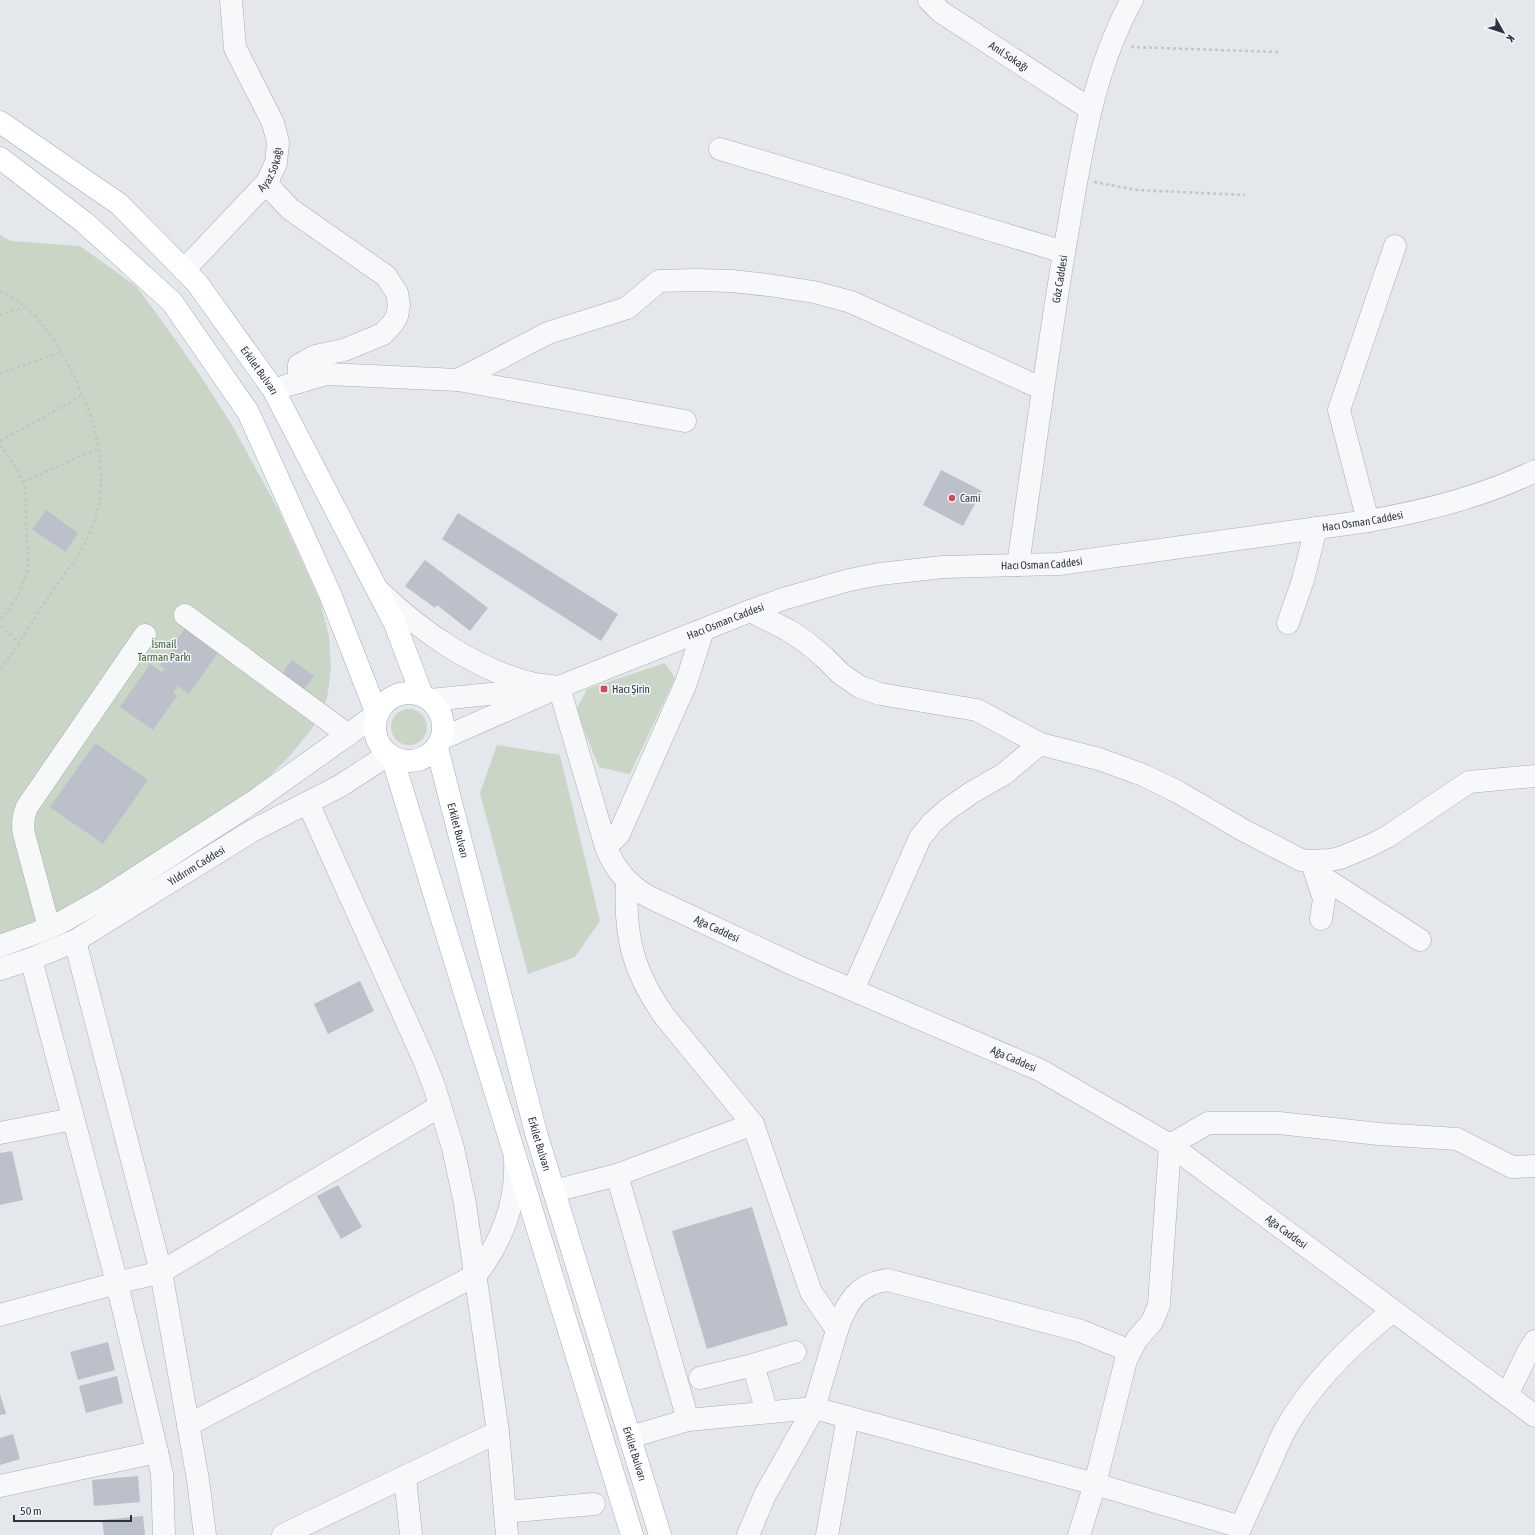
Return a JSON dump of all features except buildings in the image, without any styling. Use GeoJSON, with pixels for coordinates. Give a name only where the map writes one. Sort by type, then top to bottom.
{"type":"FeatureCollection","features":[{"type":"Feature","properties":{"kind":"main road","name":"Erkilet Bulvarı"},"geometry":{"type":"LineString","coordinates":[[0,122],[119,204],[197,283],[273,390],[395,624],[426,697]]}},
{"type":"Feature","properties":{"kind":"main road"},"geometry":{"type":"LineString","coordinates":[[0,158],[84,223],[172,302],[248,412],[330,594],[377,714]]}},
{"type":"Feature","properties":{"kind":"main road"},"geometry":{"type":"LineString","coordinates":[[407,692],[417,693],[426,697],[434,702],[440,710],[443,720],[444,729],[439,743],[430,754],[416,760],[402,760],[390,755],[379,743],[375,734],[377,714],[389,699],[398,694],[407,692]]}},
{"type":"Feature","properties":{"kind":"main road","name":"Erkilet Bulvarı"},"geometry":{"type":"LineString","coordinates":[[439,743],[536,1133],[660,1535]]}},
{"type":"Feature","properties":{"kind":"main road"},"geometry":{"type":"LineString","coordinates":[[390,755],[632,1535]]}},
{"type":"Feature","properties":{"kind":"street","name":"Ayaz Sokağı"},"geometry":{"type":"LineString","coordinates":[[184,270],[267,182],[276,163],[278,142],[273,123],[235,48],[232,0]]}},
{"type":"Feature","properties":{"kind":"street","name":"Anıl Sokağı"},"geometry":{"type":"LineString","coordinates":[[929,0],[941,12],[1090,109]]}},
{"type":"Feature","properties":{"kind":"street","name":"Göz Caddesi"},"geometry":{"type":"LineString","coordinates":[[1018,565],[1064,252],[1090,109],[1110,46],[1132,0]]}},
{"type":"Feature","properties":{"kind":"street"},"geometry":{"type":"LineString","coordinates":[[720,149],[1064,252]]}},
{"type":"Feature","properties":{"kind":"street"},"geometry":{"type":"LineString","coordinates":[[267,182],[278,197],[290,209],[386,276],[397,293],[399,305],[397,316],[383,334],[344,350],[315,356],[299,365],[299,382]]}},
{"type":"Feature","properties":{"kind":"street"},"geometry":{"type":"LineString","coordinates":[[1368,521],[1339,410],[1395,246]]}},
{"type":"Feature","properties":{"kind":"street"},"geometry":{"type":"LineString","coordinates":[[458,380],[548,333],[627,308],[659,281],[695,280],[732,281],[768,285],[814,292],[843,300],[879,314],[1043,389]]}},
{"type":"Feature","properties":{"kind":"street"},"geometry":{"type":"LineString","coordinates":[[273,390],[327,374],[458,380],[685,421]]}},
{"type":"Feature","properties":{"kind":"street","name":"Hacı Osman Caddesi"},"geometry":{"type":"LineString","coordinates":[[559,687],[750,611],[816,589],[880,574],[943,567],[1059,564],[1368,521],[1404,515],[1441,506],[1505,485],[1535,471]]}},
{"type":"Feature","properties":{"kind":"street"},"geometry":{"type":"LineString","coordinates":[[1288,622],[1303,580],[1316,528]]}},
{"type":"Feature","properties":{"kind":"street"},"geometry":{"type":"LineString","coordinates":[[375,586],[416,624],[462,654],[510,676],[534,684],[559,687]]}},
{"type":"Feature","properties":{"kind":"street"},"geometry":{"type":"LineString","coordinates":[[750,611],[788,630],[806,642],[841,674],[860,687],[880,694],[977,710],[1040,744],[1099,759],[1143,775],[1313,867],[1420,940]]}},
{"type":"Feature","properties":{"kind":"street"},"geometry":{"type":"LineString","coordinates":[[185,615],[348,735]]}},
{"type":"Feature","properties":{"kind":"street"},"geometry":{"type":"LineString","coordinates":[[606,847],[619,834],[686,683],[703,630]]}},
{"type":"Feature","properties":{"kind":"street"},"geometry":{"type":"LineString","coordinates":[[49,927],[24,834],[24,813],[145,635]]}},
{"type":"Feature","properties":{"kind":"street"},"geometry":{"type":"LineString","coordinates":[[426,697],[559,687]]}},
{"type":"Feature","properties":{"kind":"street"},"geometry":{"type":"LineString","coordinates":[[439,743],[559,687]]}},
{"type":"Feature","properties":{"kind":"street","name":"Ağa Caddesi"},"geometry":{"type":"LineString","coordinates":[[559,687],[606,847],[618,871],[627,882],[638,891],[799,967],[1040,1070],[1170,1145],[1535,1416]]}},
{"type":"Feature","properties":{"kind":"street","name":"Yıldırım Caddesi"},"geometry":{"type":"LineString","coordinates":[[0,946],[49,927],[106,898],[253,802],[377,714]]}},
{"type":"Feature","properties":{"kind":"street"},"geometry":{"type":"LineString","coordinates":[[853,990],[920,838],[933,822],[948,809],[971,793],[1004,774],[1040,744]]}},
{"type":"Feature","properties":{"kind":"street","name":"Yıldırım Caddesi"},"geometry":{"type":"LineString","coordinates":[[0,969],[31,959],[75,941],[252,831],[340,786],[390,755]]}},
{"type":"Feature","properties":{"kind":"street"},"geometry":{"type":"LineString","coordinates":[[1313,867],[1369,846],[1387,836],[1469,782],[1535,776]]}},
{"type":"Feature","properties":{"kind":"street"},"geometry":{"type":"LineString","coordinates":[[308,803],[424,1060],[453,1148],[461,1183],[476,1275],[498,1432],[507,1535]]}},
{"type":"Feature","properties":{"kind":"street"},"geometry":{"type":"LineString","coordinates":[[1313,867],[1324,899],[1321,919]]}},
{"type":"Feature","properties":{"kind":"street"},"geometry":{"type":"LineString","coordinates":[[627,882],[627,923],[630,944],[635,964],[643,982],[665,1017],[753,1124],[811,1292],[837,1330]]}},
{"type":"Feature","properties":{"kind":"street"},"geometry":{"type":"LineString","coordinates":[[75,941],[161,1272],[198,1480],[205,1535]]}},
{"type":"Feature","properties":{"kind":"street"},"geometry":{"type":"LineString","coordinates":[[31,959],[117,1283],[157,1452],[162,1474],[164,1535]]}},
{"type":"Feature","properties":{"kind":"street"},"geometry":{"type":"LineString","coordinates":[[0,1315],[161,1272],[440,1106]]}},
{"type":"Feature","properties":{"kind":"street"},"geometry":{"type":"LineString","coordinates":[[0,1133],[73,1120]]}},
{"type":"Feature","properties":{"kind":"street"},"geometry":{"type":"LineString","coordinates":[[1079,1535],[1095,1484],[1123,1370],[1130,1351],[1137,1339],[1152,1322],[1159,1305],[1170,1145],[1208,1123],[1279,1122],[1379,1134],[1456,1139],[1512,1166],[1535,1166]]}},
{"type":"Feature","properties":{"kind":"street"},"geometry":{"type":"LineString","coordinates":[[554,1191],[618,1175],[753,1124]]}},
{"type":"Feature","properties":{"kind":"street"},"geometry":{"type":"LineString","coordinates":[[188,1425],[476,1275],[495,1248],[508,1218],[514,1186],[514,1154]]}},
{"type":"Feature","properties":{"kind":"street"},"geometry":{"type":"LineString","coordinates":[[618,1175],[688,1420]]}},
{"type":"Feature","properties":{"kind":"street"},"geometry":{"type":"LineString","coordinates":[[748,1535],[765,1495],[814,1408],[837,1330],[847,1306],[859,1291],[871,1283],[888,1280],[1081,1331],[1130,1351]]}},
{"type":"Feature","properties":{"kind":"street"},"geometry":{"type":"LineString","coordinates":[[630,1437],[688,1420],[814,1408],[1095,1484],[1245,1531],[1285,1431],[1297,1411],[1327,1372],[1347,1350],[1393,1311]]}},
{"type":"Feature","properties":{"kind":"street"},"geometry":{"type":"LineString","coordinates":[[1507,1395],[1535,1341]]}},
{"type":"Feature","properties":{"kind":"street"},"geometry":{"type":"LineString","coordinates":[[700,1378],[753,1366],[795,1352]]}},
{"type":"Feature","properties":{"kind":"street"},"geometry":{"type":"LineString","coordinates":[[753,1366],[767,1412]]}},
{"type":"Feature","properties":{"kind":"street"},"geometry":{"type":"LineString","coordinates":[[827,1535],[848,1417]]}},
{"type":"Feature","properties":{"kind":"street"},"geometry":{"type":"LineString","coordinates":[[283,1535],[312,1528],[405,1477],[498,1432]]}},
{"type":"Feature","properties":{"kind":"street"},"geometry":{"type":"LineString","coordinates":[[0,1486],[157,1452]]}},
{"type":"Feature","properties":{"kind":"street"},"geometry":{"type":"LineString","coordinates":[[405,1477],[411,1535]]}},
{"type":"Feature","properties":{"kind":"street"},"geometry":{"type":"LineString","coordinates":[[505,1512],[594,1504]]}},
{"type":"Feature","properties":{"kind":"path"},"geometry":{"type":"LineString","coordinates":[[1110,46],[1278,52]]}},
{"type":"Feature","properties":{"kind":"path"},"geometry":{"type":"LineString","coordinates":[[1077,179],[1136,190],[1245,195]]}},
{"type":"Feature","properties":{"kind":"path"},"geometry":{"type":"LineString","coordinates":[[0,291],[24,307],[46,329],[61,352],[83,396],[94,423],[99,448],[102,476],[98,509],[88,539],[0,670]]}},
{"type":"Feature","properties":{"kind":"path"},"geometry":{"type":"LineString","coordinates":[[0,315],[24,307]]}},
{"type":"Feature","properties":{"kind":"path"},"geometry":{"type":"LineString","coordinates":[[0,373],[61,352]]}},
{"type":"Feature","properties":{"kind":"path"},"geometry":{"type":"LineString","coordinates":[[0,441],[83,396]]}},
{"type":"Feature","properties":{"kind":"path"},"geometry":{"type":"LineString","coordinates":[[0,445],[15,466],[25,488],[28,569],[20,592],[13,604],[0,620]]}},
{"type":"Feature","properties":{"kind":"path"},"geometry":{"type":"LineString","coordinates":[[22,482],[99,448]]}},
{"type":"Feature","properties":{"kind":"path"},"geometry":{"type":"LineString","coordinates":[[0,626],[19,642]]}},
{"type":"Feature","properties":{"kind":"green space","name":"İsmail Tarman Parkı"},"geometry":{"type":"Polygon","coordinates":[[[0,235],[11,241],[80,246],[137,287],[202,378],[232,425],[279,511],[320,601],[329,636],[331,669],[327,698],[313,727],[289,757],[256,789],[189,836],[79,901],[0,937],[0,235]]]}},
{"type":"Feature","properties":{"kind":"green space"},"geometry":{"type":"Polygon","coordinates":[[[665,663],[675,678],[630,774],[599,767],[576,710],[587,689],[665,663]]]}},
{"type":"Feature","properties":{"kind":"green space"},"geometry":{"type":"Polygon","coordinates":[[[409,709],[422,714],[427,727],[422,740],[409,745],[396,740],[391,727],[396,714],[409,709]]]}},
{"type":"Feature","properties":{"kind":"green space"},"geometry":{"type":"Polygon","coordinates":[[[497,745],[560,755],[600,921],[575,957],[528,974],[480,793],[497,745]]]}},
{"type":"Feature","properties":{"kind":"place","name":"Cami"},"geometry":{"type":"Point","coordinates":[952,498]}},
{"type":"Feature","properties":{"kind":"place","name":"Hacı Şirin"},"geometry":{"type":"Point","coordinates":[604,689]}}]}
